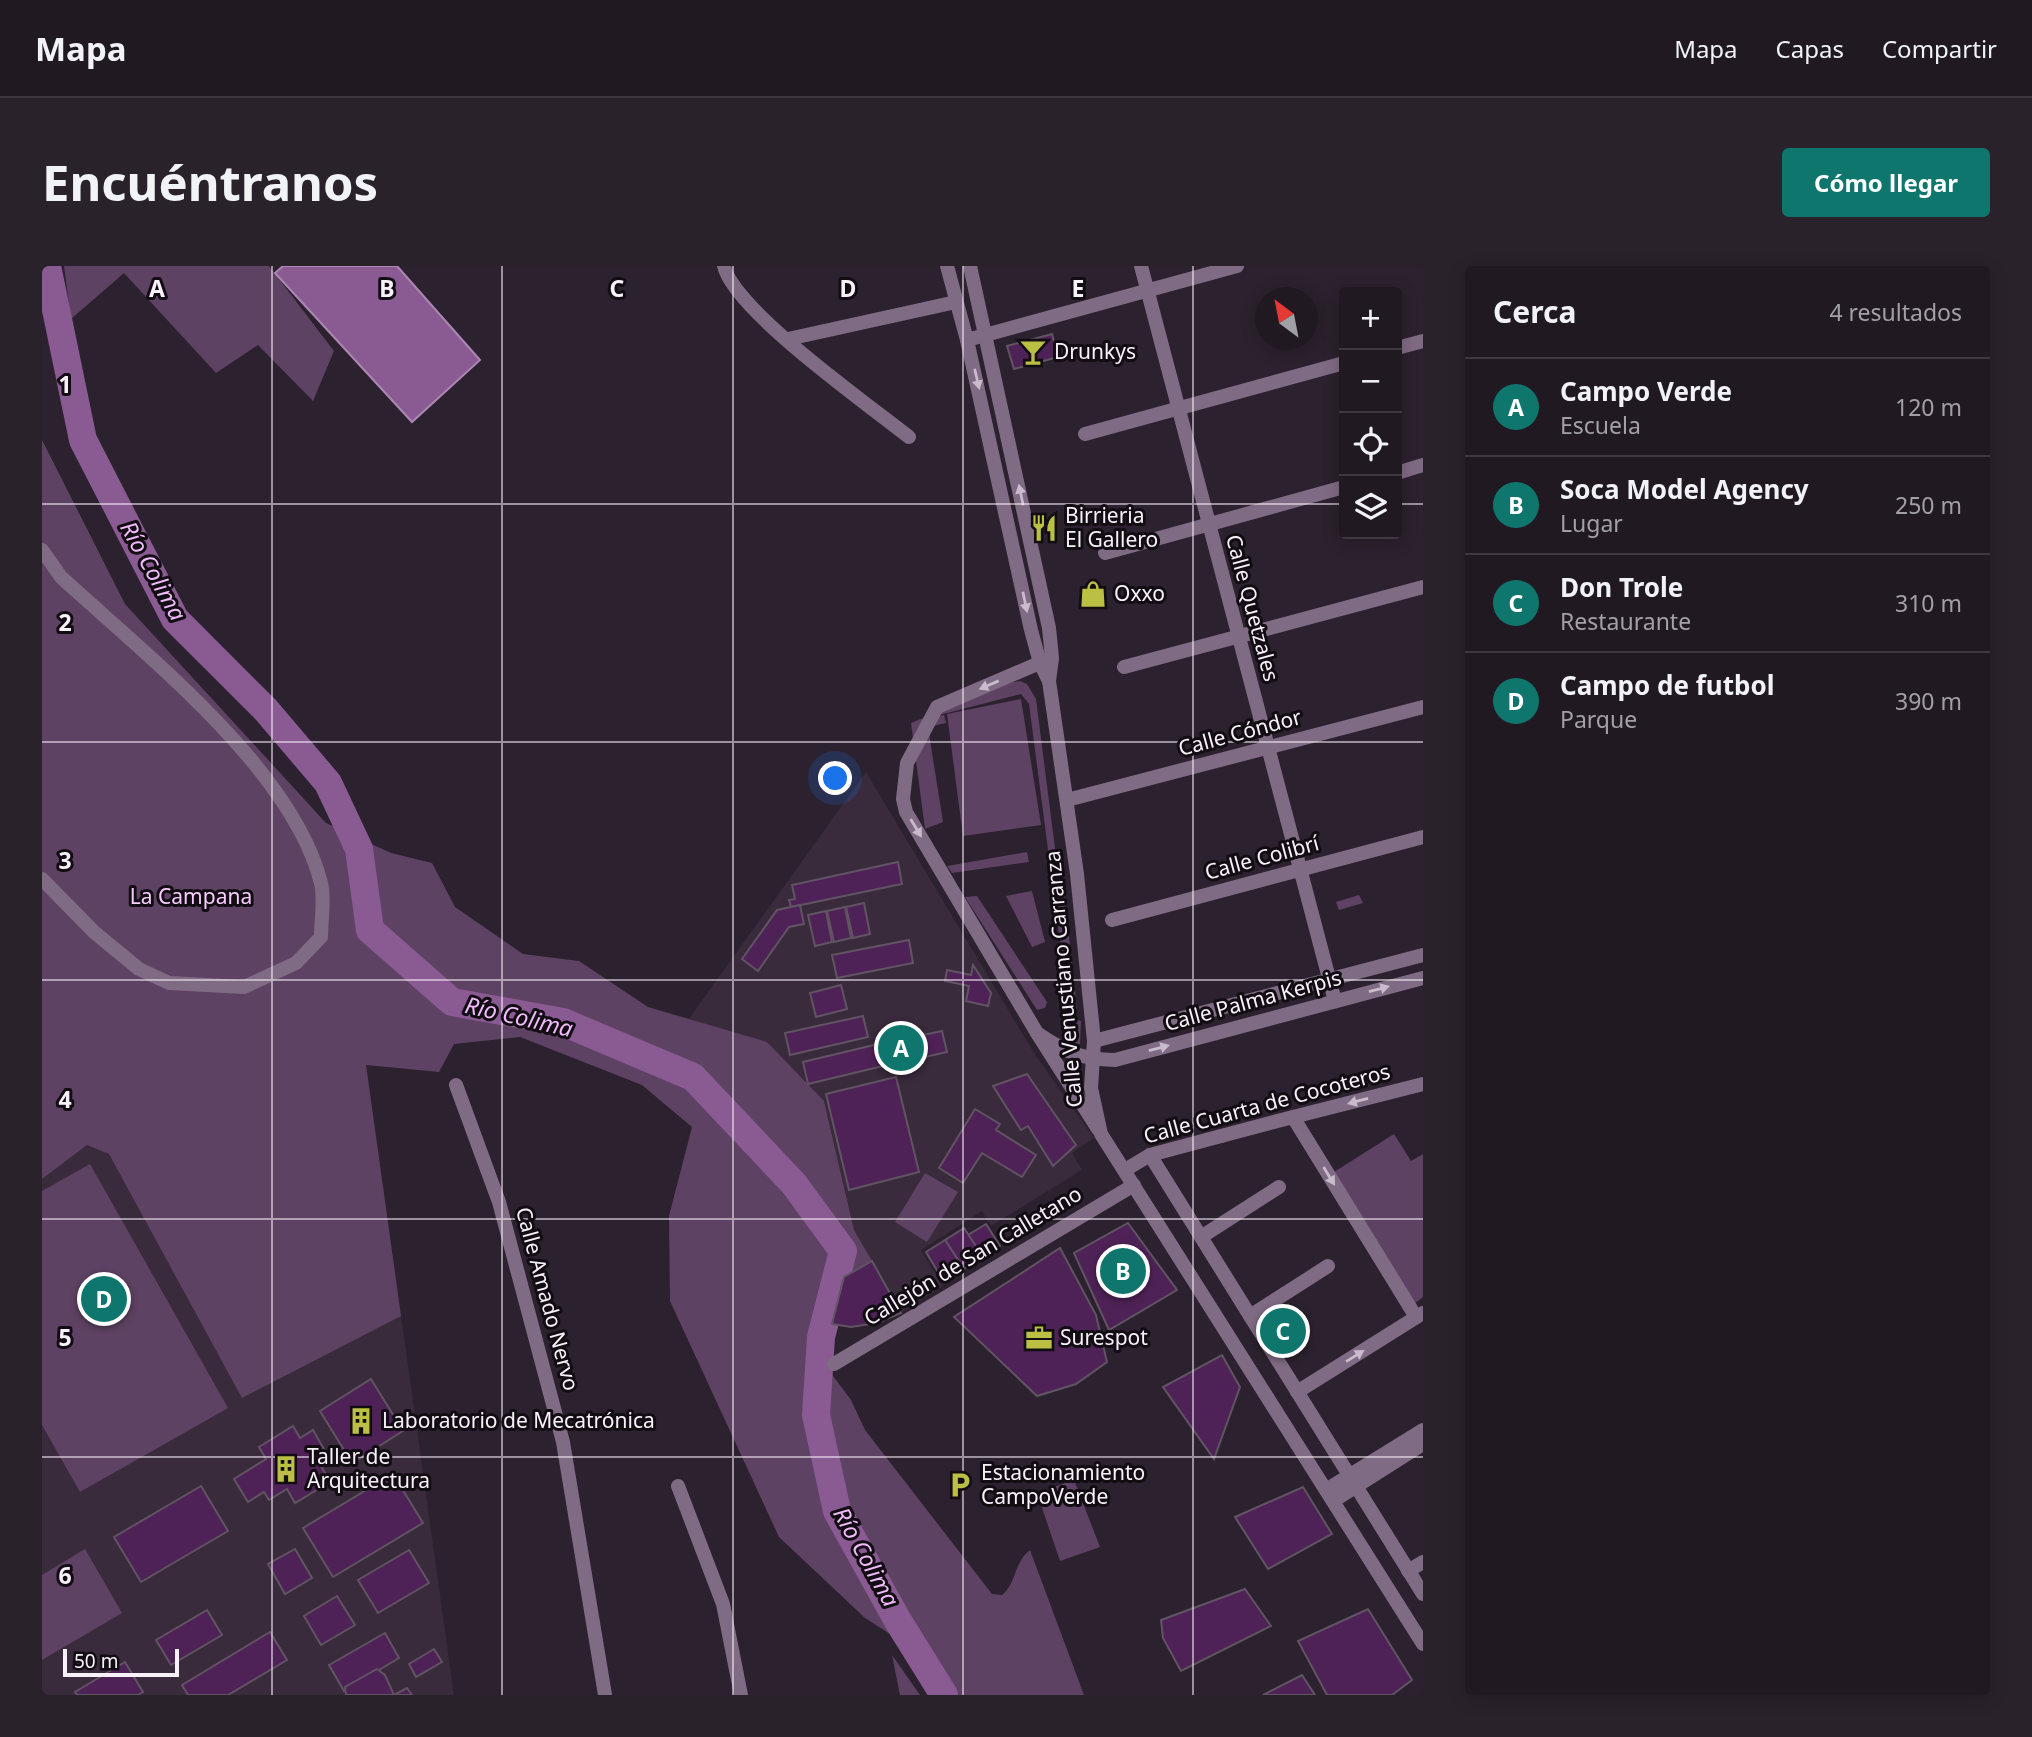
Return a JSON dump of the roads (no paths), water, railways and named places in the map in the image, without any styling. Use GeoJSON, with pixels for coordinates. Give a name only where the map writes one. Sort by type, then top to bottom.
{"type":"FeatureCollection","features":[{"type":"Feature","properties":{"kind":"street"},"geometry":{"type":"LineString","coordinates":[[724,266],[727,279],[743,298],[788,339],[909,437]]}},
{"type":"Feature","properties":{"kind":"street","name":"Calle Venustiano Carranza"},"geometry":{"type":"LineString","coordinates":[[947,266],[967,340],[1018,571],[1046,660]]}},
{"type":"Feature","properties":{"kind":"street","name":"Calle Quetzales"},"geometry":{"type":"LineString","coordinates":[[1140,266],[1335,1001]]}},
{"type":"Feature","properties":{"kind":"street"},"geometry":{"type":"LineString","coordinates":[[967,340],[1237,266]]}},
{"type":"Feature","properties":{"kind":"street"},"geometry":{"type":"LineString","coordinates":[[952,285],[972,273]]}},
{"type":"Feature","properties":{"kind":"street","name":"Calle Venustiano Carranza"},"geometry":{"type":"LineString","coordinates":[[972,273],[1037,569],[1094,1041],[1091,1088],[1101,1134],[1423,1644]]}},
{"type":"Feature","properties":{"kind":"street"},"geometry":{"type":"LineString","coordinates":[[788,339],[956,302]]}},
{"type":"Feature","properties":{"kind":"street"},"geometry":{"type":"LineString","coordinates":[[1402,347],[1423,341]]}},
{"type":"Feature","properties":{"kind":"street"},"geometry":{"type":"LineString","coordinates":[[1085,433],[1339,364]]}},
{"type":"Feature","properties":{"kind":"street"},"geometry":{"type":"LineString","coordinates":[[1402,471],[1423,465]]}},
{"type":"Feature","properties":{"kind":"street"},"geometry":{"type":"LineString","coordinates":[[1105,553],[1339,488]]}},
{"type":"Feature","properties":{"kind":"street"},"geometry":{"type":"LineString","coordinates":[[42,550],[61,577],[260,768],[296,819],[322,885],[321,937],[296,963],[244,987],[169,983],[139,970],[94,932],[42,879]]}},
{"type":"Feature","properties":{"kind":"street"},"geometry":{"type":"LineString","coordinates":[[1018,571],[1037,569]]}},
{"type":"Feature","properties":{"kind":"street"},"geometry":{"type":"LineString","coordinates":[[1124,667],[1423,587]]}},
{"type":"Feature","properties":{"kind":"street"},"geometry":{"type":"LineString","coordinates":[[1046,660],[937,707],[907,763],[903,799],[906,811],[1037,1033],[1101,1134]]}},
{"type":"Feature","properties":{"kind":"street","name":"Calle Cóndor"},"geometry":{"type":"LineString","coordinates":[[1067,800],[1423,707]]}},
{"type":"Feature","properties":{"kind":"street","name":"Calle Colibrí"},"geometry":{"type":"LineString","coordinates":[[1112,920],[1423,837]]}},
{"type":"Feature","properties":{"kind":"street","name":"Calle Palma Kerpis"},"geometry":{"type":"LineString","coordinates":[[1094,1041],[1423,955]]}},
{"type":"Feature","properties":{"kind":"street","name":"Calle Palma Kerpis"},"geometry":{"type":"LineString","coordinates":[[1093,1059],[1115,1060],[1423,978]]}},
{"type":"Feature","properties":{"kind":"street"},"geometry":{"type":"LineString","coordinates":[[1037,1033],[1065,1052],[1093,1059]]}},
{"type":"Feature","properties":{"kind":"street","name":"Calle Cuarta de Cocoteros"},"geometry":{"type":"LineString","coordinates":[[1125,1170],[1150,1155],[1423,1084]]}},
{"type":"Feature","properties":{"kind":"street","name":"Calle Amado Nervo"},"geometry":{"type":"LineString","coordinates":[[456,1085],[499,1202],[563,1442],[605,1695]]}},
{"type":"Feature","properties":{"kind":"street"},"geometry":{"type":"LineString","coordinates":[[1293,1118],[1420,1315],[1297,1392]]}},
{"type":"Feature","properties":{"kind":"street"},"geometry":{"type":"LineString","coordinates":[[1150,1155],[1423,1594]]}},
{"type":"Feature","properties":{"kind":"street","name":"Callejón de San Calletano"},"geometry":{"type":"LineString","coordinates":[[834,1364],[1133,1185]]}},
{"type":"Feature","properties":{"kind":"street"},"geometry":{"type":"LineString","coordinates":[[1201,1237],[1279,1187]]}},
{"type":"Feature","properties":{"kind":"street"},"geometry":{"type":"LineString","coordinates":[[1250,1317],[1328,1266]]}},
{"type":"Feature","properties":{"kind":"street"},"geometry":{"type":"LineString","coordinates":[[1353,1481],[1423,1430]]}},
{"type":"Feature","properties":{"kind":"street"},"geometry":{"type":"LineString","coordinates":[[1329,1495],[1423,1444]]}},
{"type":"Feature","properties":{"kind":"street"},"geometry":{"type":"LineString","coordinates":[[678,1486],[723,1604],[741,1695]]}},
{"type":"Feature","properties":{"kind":"street"},"geometry":{"type":"LineString","coordinates":[[1408,1571],[1423,1562]]}},
{"type":"Feature","properties":{"kind":"waterway","name":"Río Colima"},"geometry":{"type":"LineString","coordinates":[[47,266],[83,440],[175,619],[266,710],[328,783],[359,849],[370,930],[452,1002],[563,1022],[693,1077],[794,1184],[843,1251],[821,1337],[816,1415],[837,1511],[898,1621],[944,1695]]}},
{"type":"Feature","properties":{"kind":"place","name":"Drunkys"},"geometry":{"type":"Point","coordinates":[1033,352]}},
{"type":"Feature","properties":{"kind":"place","name":"Birrieria El Gallero"},"geometry":{"type":"Point","coordinates":[1044,528]}},
{"type":"Feature","properties":{"kind":"place","name":"Oxxo"},"geometry":{"type":"Point","coordinates":[1093,594]}},
{"type":"Feature","properties":{"kind":"place","name":"Campo Verde"},"geometry":{"type":"Point","coordinates":[901,1048]}},
{"type":"Feature","properties":{"kind":"place","name":"Soca Model Agency"},"geometry":{"type":"Point","coordinates":[1123,1271]}},
{"type":"Feature","properties":{"kind":"place","name":"Campo de futbol"},"geometry":{"type":"Point","coordinates":[104,1299]}},
{"type":"Feature","properties":{"kind":"place","name":"Don Trole"},"geometry":{"type":"Point","coordinates":[1283,1331]}},
{"type":"Feature","properties":{"kind":"place","name":"Surespot"},"geometry":{"type":"Point","coordinates":[1039,1338]}},
{"type":"Feature","properties":{"kind":"place","name":"Laboratorio de Mecatrónica"},"geometry":{"type":"Point","coordinates":[361,1421]}},
{"type":"Feature","properties":{"kind":"place","name":"Taller de Arquitectura"},"geometry":{"type":"Point","coordinates":[286,1469]}},
{"type":"Feature","properties":{"kind":"place","name":"Estacionamiento CampoVerde"},"geometry":{"type":"Point","coordinates":[960,1485]}},
{"type":"Feature","properties":{"kind":"park label","name":"La Campana"},"geometry":{"type":"Point","coordinates":[191,897]}}]}
